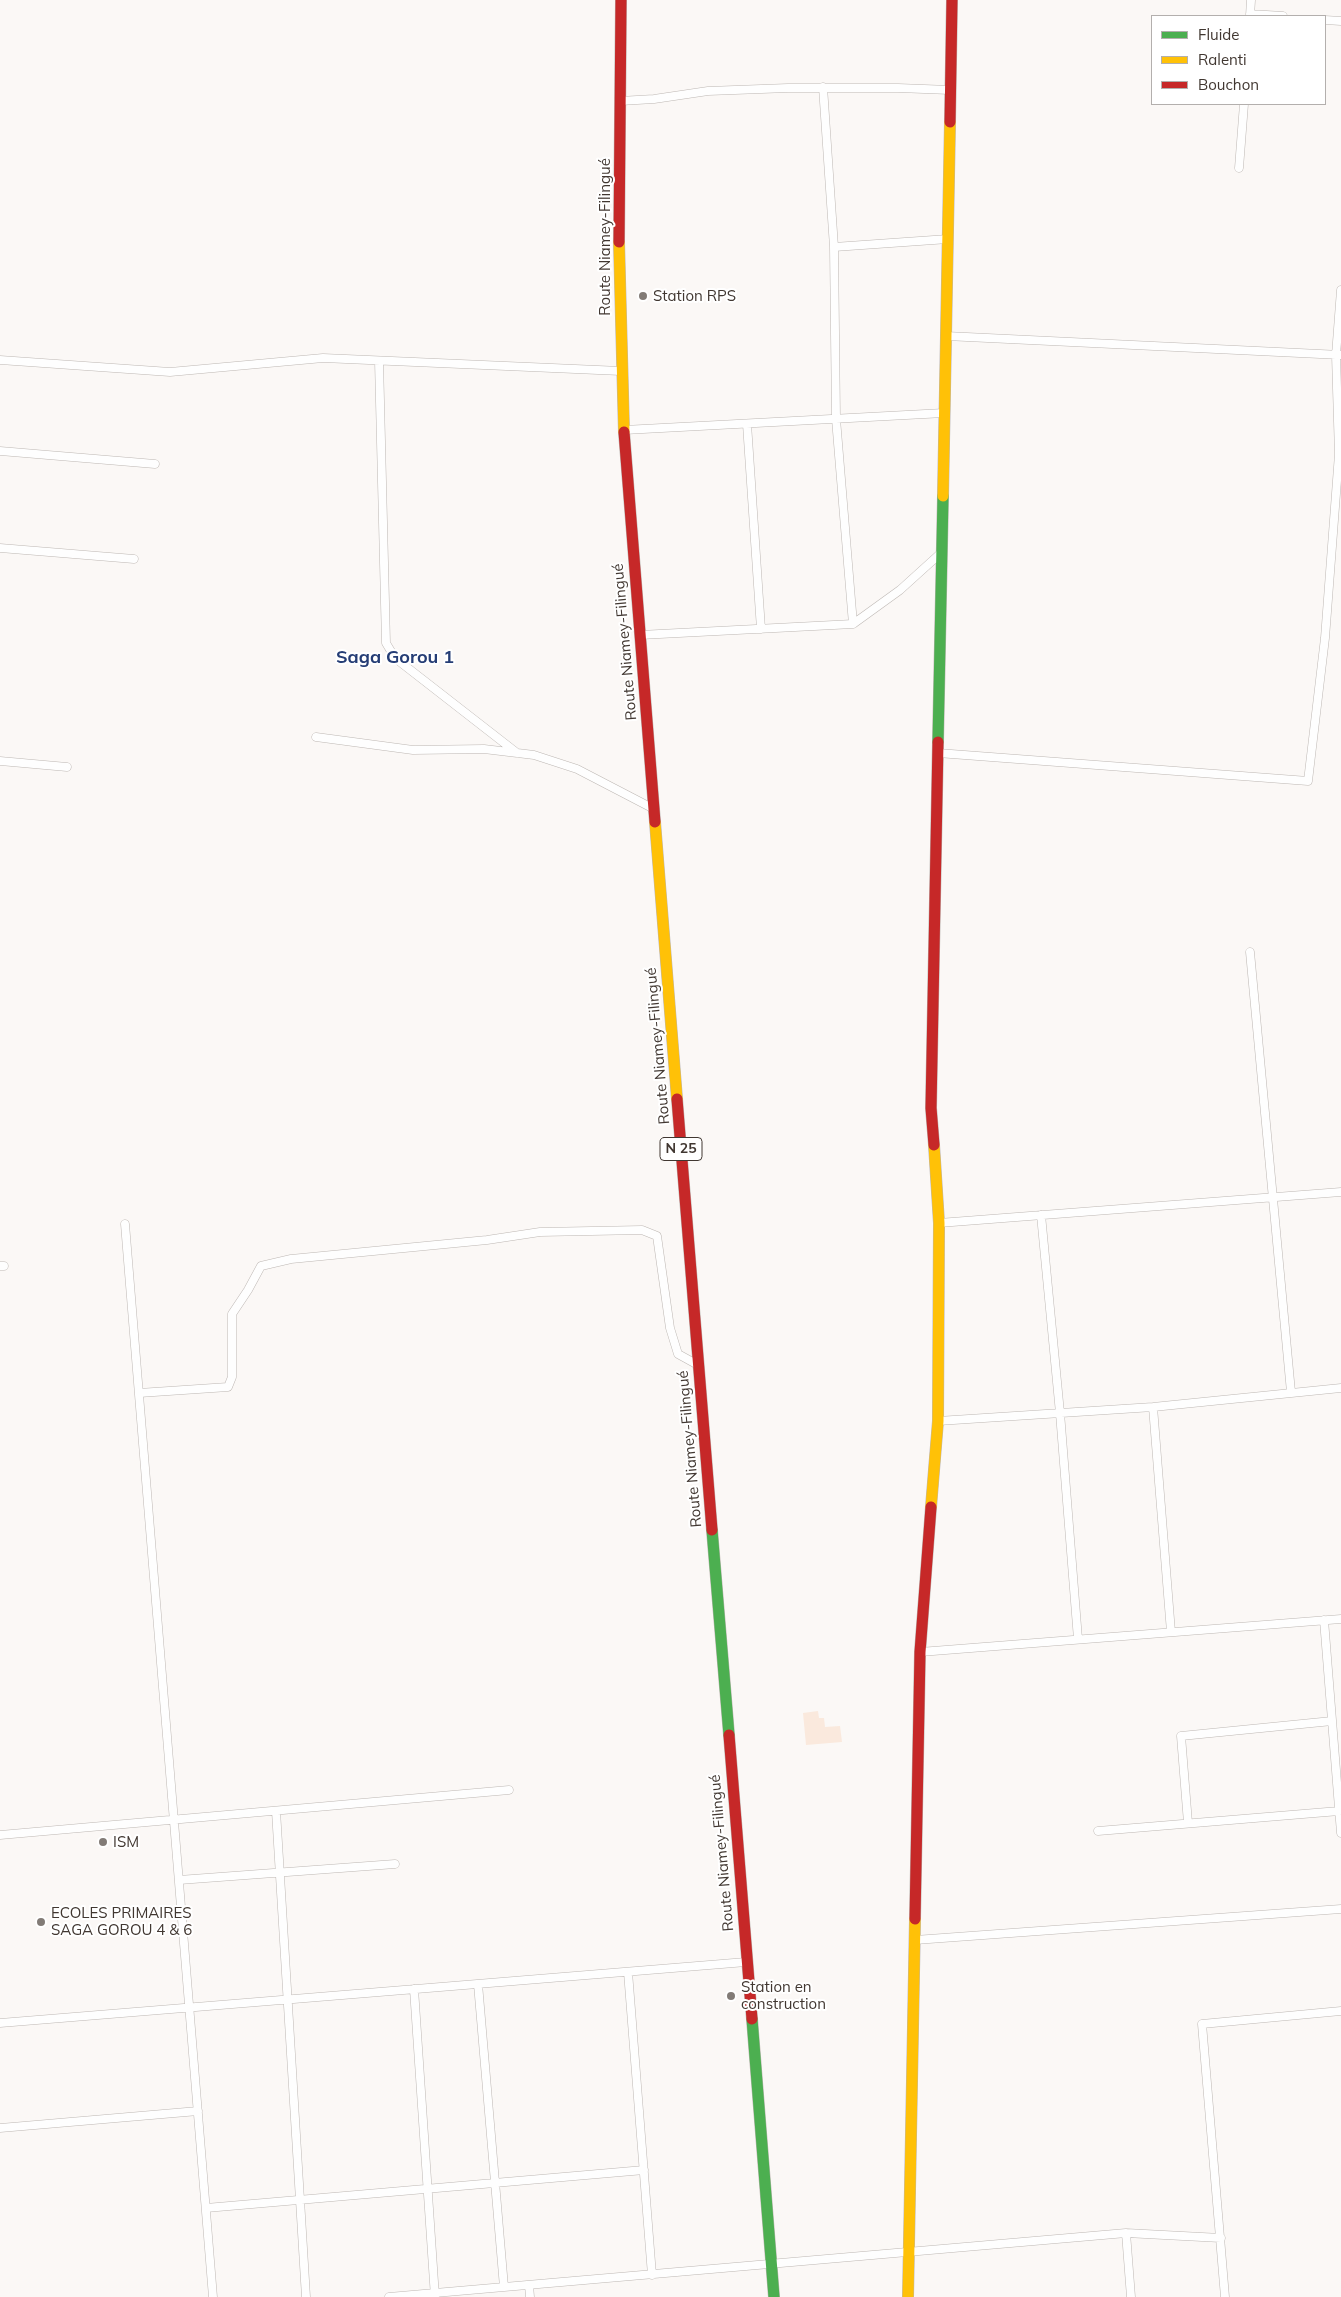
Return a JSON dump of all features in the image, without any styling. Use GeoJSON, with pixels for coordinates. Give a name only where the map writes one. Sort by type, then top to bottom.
{"type":"FeatureCollection","features":[{"type":"Feature","properties":{"kind":"street","name":"Route Niamey-Filingué"},"geometry":{"type":"LineString","coordinates":[[621,0],[621,371],[624,430],[774,2297]]}},
{"type":"Feature","properties":{"kind":"street"},"geometry":{"type":"LineString","coordinates":[[908,2297],[920,1652],[938,1421],[939,1224],[931,1108],[952,0]]}},
{"type":"Feature","properties":{"kind":"street"},"geometry":{"type":"LineString","coordinates":[[1250,15],[1251,0]]}},
{"type":"Feature","properties":{"kind":"street"},"geometry":{"type":"LineString","coordinates":[[1326,20],[1341,21]]}},
{"type":"Feature","properties":{"kind":"street"},"geometry":{"type":"LineString","coordinates":[[620,101],[654,99],[708,91],[822,87],[950,90]]}},
{"type":"Feature","properties":{"kind":"street"},"geometry":{"type":"LineString","coordinates":[[822,87],[834,247],[836,419],[853,624]]}},
{"type":"Feature","properties":{"kind":"street"},"geometry":{"type":"LineString","coordinates":[[1239,168],[1244,105]]}},
{"type":"Feature","properties":{"kind":"street"},"geometry":{"type":"LineString","coordinates":[[834,247],[948,239]]}},
{"type":"Feature","properties":{"kind":"street"},"geometry":{"type":"LineString","coordinates":[[938,754],[1308,781],[1325,638],[1338,463],[1341,290]]}},
{"type":"Feature","properties":{"kind":"street"},"geometry":{"type":"LineString","coordinates":[[946,336],[1339,355]]}},
{"type":"Feature","properties":{"kind":"street"},"geometry":{"type":"LineString","coordinates":[[0,360],[170,372],[323,358],[621,371]]}},
{"type":"Feature","properties":{"kind":"street"},"geometry":{"type":"LineString","coordinates":[[379,361],[386,643],[395,658],[517,753]]}},
{"type":"Feature","properties":{"kind":"street"},"geometry":{"type":"LineString","coordinates":[[624,430],[944,414]]}},
{"type":"Feature","properties":{"kind":"street"},"geometry":{"type":"LineString","coordinates":[[747,424],[760,629]]}},
{"type":"Feature","properties":{"kind":"street"},"geometry":{"type":"LineString","coordinates":[[0,451],[155,464]]}},
{"type":"Feature","properties":{"kind":"street"},"geometry":{"type":"LineString","coordinates":[[0,548],[134,559]]}},
{"type":"Feature","properties":{"kind":"street"},"geometry":{"type":"LineString","coordinates":[[640,635],[853,624],[900,590],[942,552]]}},
{"type":"Feature","properties":{"kind":"street"},"geometry":{"type":"LineString","coordinates":[[316,737],[413,750],[484,749],[534,755],[577,769],[654,809]]}},
{"type":"Feature","properties":{"kind":"street"},"geometry":{"type":"LineString","coordinates":[[0,761],[67,766]]}},
{"type":"Feature","properties":{"kind":"street"},"geometry":{"type":"LineString","coordinates":[[1250,952],[1291,1392]]}},
{"type":"Feature","properties":{"kind":"street"},"geometry":{"type":"LineString","coordinates":[[939,1224],[1341,1192]]}},
{"type":"Feature","properties":{"kind":"street"},"geometry":{"type":"LineString","coordinates":[[1041,1216],[1060,1413],[1078,1640]]}},
{"type":"Feature","properties":{"kind":"street"},"geometry":{"type":"LineString","coordinates":[[125,1224],[213,2297]]}},
{"type":"Feature","properties":{"kind":"street"},"geometry":{"type":"LineString","coordinates":[[139,1393],[228,1387],[232,1377],[232,1314],[261,1266],[291,1259],[487,1240],[540,1232],[642,1230],[657,1236],[670,1328],[678,1354],[698,1365]]}},
{"type":"Feature","properties":{"kind":"street"},"geometry":{"type":"LineString","coordinates":[[938,1421],[1153,1407],[1341,1388]]}},
{"type":"Feature","properties":{"kind":"street"},"geometry":{"type":"LineString","coordinates":[[1153,1407],[1171,1632]]}},
{"type":"Feature","properties":{"kind":"street"},"geometry":{"type":"LineString","coordinates":[[920,1652],[1341,1619]]}},
{"type":"Feature","properties":{"kind":"street"},"geometry":{"type":"LineString","coordinates":[[1324,1620],[1341,1833]]}},
{"type":"Feature","properties":{"kind":"street"},"geometry":{"type":"LineString","coordinates":[[1188,1823],[1181,1736],[1332,1721]]}},
{"type":"Feature","properties":{"kind":"street"},"geometry":{"type":"LineString","coordinates":[[0,1835],[510,1790]]}},
{"type":"Feature","properties":{"kind":"street"},"geometry":{"type":"LineString","coordinates":[[276,1810],[306,2297]]}},
{"type":"Feature","properties":{"kind":"street"},"geometry":{"type":"LineString","coordinates":[[1098,1831],[1339,1811]]}},
{"type":"Feature","properties":{"kind":"street"},"geometry":{"type":"LineString","coordinates":[[179,1880],[395,1864]]}},
{"type":"Feature","properties":{"kind":"street"},"geometry":{"type":"LineString","coordinates":[[915,1940],[1341,1909]]}},
{"type":"Feature","properties":{"kind":"street"},"geometry":{"type":"LineString","coordinates":[[0,2023],[746,1962]]}},
{"type":"Feature","properties":{"kind":"street"},"geometry":{"type":"LineString","coordinates":[[628,1972],[652,2275]]}},
{"type":"Feature","properties":{"kind":"street"},"geometry":{"type":"LineString","coordinates":[[478,1984],[504,2287]]}},
{"type":"Feature","properties":{"kind":"street"},"geometry":{"type":"LineString","coordinates":[[414,1990],[435,2295]]}},
{"type":"Feature","properties":{"kind":"street"},"geometry":{"type":"LineString","coordinates":[[1225,2297],[1202,2024],[1341,2011]]}},
{"type":"Feature","properties":{"kind":"street"},"geometry":{"type":"LineString","coordinates":[[0,2128],[198,2111]]}},
{"type":"Feature","properties":{"kind":"street"},"geometry":{"type":"LineString","coordinates":[[206,2208],[644,2170]]}},
{"type":"Feature","properties":{"kind":"street"},"geometry":{"type":"LineString","coordinates":[[1126,2233],[1132,2297]]}},
{"type":"Feature","properties":{"kind":"street"},"geometry":{"type":"LineString","coordinates":[[389,2297],[435,2295],[504,2287],[771,2265],[909,2250],[1126,2233],[1221,2238]]}},
{"type":"Feature","properties":{"kind":"street"},"geometry":{"type":"LineString","coordinates":[[529,2285],[530,2297]]}},
{"type":"Feature","properties":{"kind":"shaded area"},"geometry":{"type":"Polygon","coordinates":[[[818,1711],[819,1718],[824,1718],[825,1727],[840,1726],[842,1742],[806,1745],[803,1713],[818,1711]]]}},
{"type":"Feature","properties":{"kind":"traffic: fast"},"geometry":{"type":"LineString","coordinates":[[938,742],[943,496]]}},
{"type":"Feature","properties":{"kind":"traffic: fast"},"geometry":{"type":"LineString","coordinates":[[712,1530],[729,1735]]}},
{"type":"Feature","properties":{"kind":"traffic: fast"},"geometry":{"type":"LineString","coordinates":[[752,2019],[774,2297]]}},
{"type":"Feature","properties":{"kind":"traffic: slow"},"geometry":{"type":"LineString","coordinates":[[943,496],[950,122]]}},
{"type":"Feature","properties":{"kind":"traffic: slow"},"geometry":{"type":"LineString","coordinates":[[619,242],[624,432]]}},
{"type":"Feature","properties":{"kind":"traffic: slow"},"geometry":{"type":"LineString","coordinates":[[655,822],[677,1099]]}},
{"type":"Feature","properties":{"kind":"traffic: slow"},"geometry":{"type":"LineString","coordinates":[[931,1507],[938,1421],[939,1223],[934,1145]]}},
{"type":"Feature","properties":{"kind":"traffic: slow"},"geometry":{"type":"LineString","coordinates":[[908,2297],[915,1919]]}},
{"type":"Feature","properties":{"kind":"traffic: jam"},"geometry":{"type":"LineString","coordinates":[[619,242],[621,0]]}},
{"type":"Feature","properties":{"kind":"traffic: jam"},"geometry":{"type":"LineString","coordinates":[[950,122],[952,0]]}},
{"type":"Feature","properties":{"kind":"traffic: jam"},"geometry":{"type":"LineString","coordinates":[[624,432],[655,822]]}},
{"type":"Feature","properties":{"kind":"traffic: jam"},"geometry":{"type":"LineString","coordinates":[[934,1145],[931,1108],[938,742]]}},
{"type":"Feature","properties":{"kind":"traffic: jam"},"geometry":{"type":"LineString","coordinates":[[677,1099],[712,1530]]}},
{"type":"Feature","properties":{"kind":"traffic: jam"},"geometry":{"type":"LineString","coordinates":[[915,1919],[920,1652],[931,1507]]}},
{"type":"Feature","properties":{"kind":"traffic: jam"},"geometry":{"type":"LineString","coordinates":[[729,1735],[752,2019]]}},
{"type":"Feature","properties":{"kind":"place","name":"Station RPS"},"geometry":{"type":"Point","coordinates":[643,296]}},
{"type":"Feature","properties":{"kind":"place","name":"ISM"},"geometry":{"type":"Point","coordinates":[103,1842]}},
{"type":"Feature","properties":{"kind":"place","name":"ECOLES PRIMAIRES SAGA GOROU 4 & 6"},"geometry":{"type":"Point","coordinates":[41,1922]}},
{"type":"Feature","properties":{"kind":"place","name":"Station en construction"},"geometry":{"type":"Point","coordinates":[731,1996]}},
{"type":"Feature","properties":{"kind":"district","name":"Saga Gorou 1"},"geometry":{"type":"Point","coordinates":[395,658]}}]}
